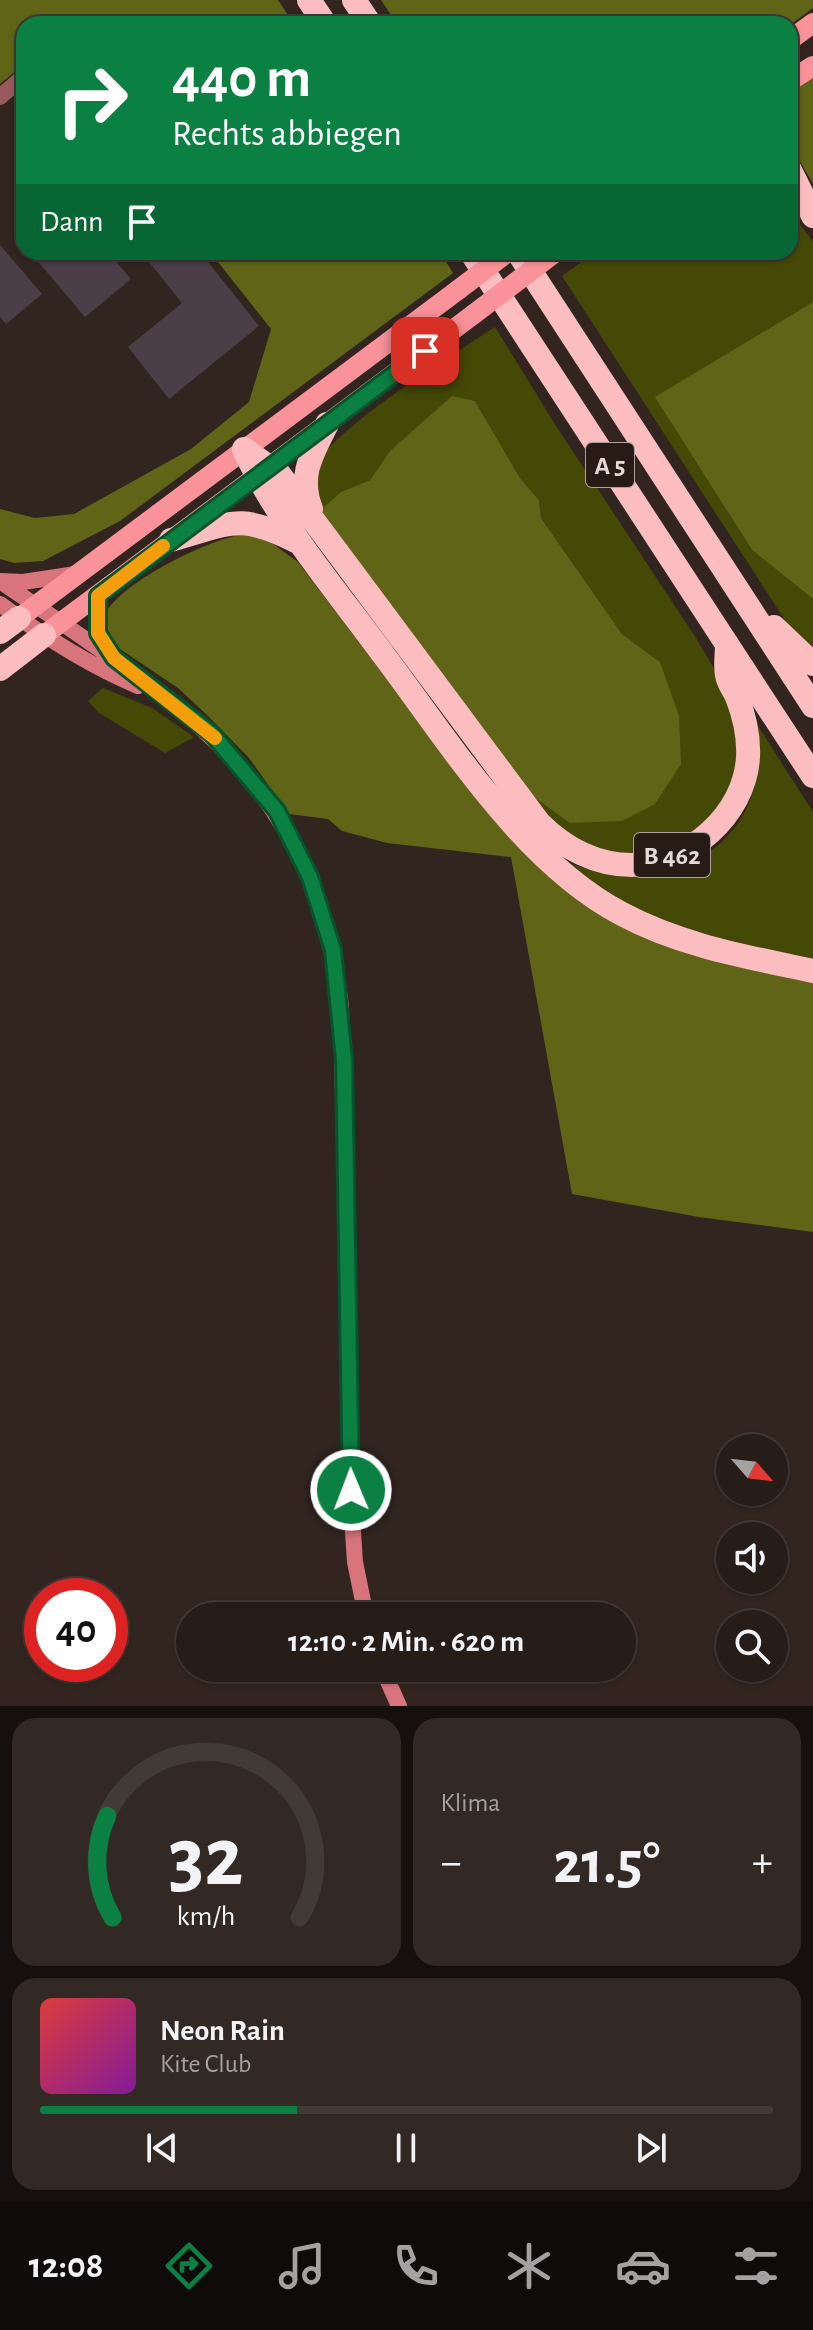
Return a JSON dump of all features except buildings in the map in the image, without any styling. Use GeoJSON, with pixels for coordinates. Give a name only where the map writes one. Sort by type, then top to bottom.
{"type":"FeatureCollection","features":[{"type":"Feature","properties":{"kind":"highway"},"geometry":{"type":"LineString","coordinates":[[798,186],[813,216]]}},
{"type":"Feature","properties":{"kind":"highway"},"geometry":{"type":"LineString","coordinates":[[798,200],[813,216]]}},
{"type":"Feature","properties":{"kind":"highway","name":"A 5"},"geometry":{"type":"LineString","coordinates":[[476,260],[813,776]]}},
{"type":"Feature","properties":{"kind":"highway","name":"A 5"},"geometry":{"type":"LineString","coordinates":[[523,260],[813,706]]}},
{"type":"Feature","properties":{"kind":"highway","name":"B 462"},"geometry":{"type":"LineString","coordinates":[[327,424],[306,468],[303,484],[310,537],[539,823],[572,850],[598,860],[632,865],[661,860],[689,848],[715,829],[731,809],[742,786],[748,758],[744,721],[727,677],[727,644]]}},
{"type":"Feature","properties":{"kind":"highway"},"geometry":{"type":"LineString","coordinates":[[244,449],[310,537],[469,767],[525,836],[573,881],[620,914],[672,937],[813,971]]}},
{"type":"Feature","properties":{"kind":"highway"},"geometry":{"type":"LineString","coordinates":[[171,540],[248,522],[310,537]]}},
{"type":"Feature","properties":{"kind":"highway","name":"A 5"},"geometry":{"type":"LineString","coordinates":[[739,592],[813,664]]}},
{"type":"Feature","properties":{"kind":"highway","name":"B 462"},"geometry":{"type":"LineString","coordinates":[[0,669],[52,630]]}},
{"type":"Feature","properties":{"kind":"main road"},"geometry":{"type":"LineString","coordinates":[[14,615],[78,574],[497,260]]}},
{"type":"Feature","properties":{"kind":"main road","name":"B 462"},"geometry":{"type":"LineString","coordinates":[[52,630],[546,260]]}},
{"type":"Feature","properties":{"kind":"street"},"geometry":{"type":"LineString","coordinates":[[0,97],[16,83]]}},
{"type":"Feature","properties":{"kind":"street"},"geometry":{"type":"LineString","coordinates":[[78,574],[23,582],[0,581],[14,615],[114,658],[212,734],[277,811],[310,877],[333,950],[344,1060],[352,1517],[355,1562],[363,1602]]}},
{"type":"Feature","properties":{"kind":"street"},"geometry":{"type":"LineString","coordinates":[[98,596],[98,633],[114,658]]}},
{"type":"Feature","properties":{"kind":"street"},"geometry":{"type":"LineString","coordinates":[[52,630],[107,673],[158,694]]}},
{"type":"Feature","properties":{"kind":"street"},"geometry":{"type":"LineString","coordinates":[[388,1682],[399,1706]]}},
{"type":"Feature","properties":{"kind":"shaded area"},"geometry":{"type":"Polygon","coordinates":[[[798,222],[813,242],[813,302],[656,397],[752,550],[813,599],[813,656],[801,645],[562,276],[584,260],[798,260],[798,222]]]}},
{"type":"Feature","properties":{"kind":"shaded area"},"geometry":{"type":"Polygon","coordinates":[[[495,327],[558,429],[696,638],[725,687],[740,730],[732,793],[697,835],[644,856],[587,850],[539,812],[321,511],[313,475],[320,459],[362,418],[495,327]],[[475,401],[390,451],[370,480],[341,492],[660,662],[622,634],[541,518],[539,500],[520,478],[475,401]]]}},
{"type":"Feature","properties":{"kind":"shaded area"},"geometry":{"type":"Polygon","coordinates":[[[103,688],[152,708],[194,737],[165,753],[99,713],[88,701],[103,688]]]}},
{"type":"Feature","properties":{"kind":"shaded area"},"geometry":{"type":"Polygon","coordinates":[[[758,726],[813,812],[813,963],[668,926],[600,889],[571,864],[599,871],[654,873],[705,855],[726,838],[742,816],[754,788],[759,750],[758,726]]]}},
{"type":"Feature","properties":{"kind":"green space"},"geometry":{"type":"Polygon","coordinates":[[[0,0],[278,0],[289,16],[16,16],[16,71],[0,84],[0,0]]]}},
{"type":"Feature","properties":{"kind":"green space"},"geometry":{"type":"Polygon","coordinates":[[[381,0],[813,0],[813,8],[798,19],[798,16],[392,16],[381,0]]]}},
{"type":"Feature","properties":{"kind":"green space"},"geometry":{"type":"Polygon","coordinates":[[[813,75],[813,184],[798,158],[798,85],[813,75]]]}},
{"type":"Feature","properties":{"kind":"green space"},"geometry":{"type":"Polygon","coordinates":[[[216,260],[445,260],[453,273],[120,521],[43,561],[14,563],[0,559],[0,509],[35,518],[74,514],[191,449],[249,402],[271,329],[216,260]]]}},
{"type":"Feature","properties":{"kind":"green space"},"geometry":{"type":"Polygon","coordinates":[[[813,302],[813,599],[752,550],[655,397],[813,302]]]}},
{"type":"Feature","properties":{"kind":"green space"},"geometry":{"type":"Polygon","coordinates":[[[452,396],[475,401],[520,478],[539,500],[541,518],[622,634],[660,662],[679,716],[681,764],[655,804],[622,821],[570,823],[526,791],[321,510],[341,492],[370,480],[390,451],[452,396]]]}},
{"type":"Feature","properties":{"kind":"green space"},"geometry":{"type":"Polygon","coordinates":[[[243,534],[265,538],[298,562],[475,796],[567,887],[813,977],[813,1232],[699,1217],[572,1194],[511,857],[387,843],[342,831],[328,819],[289,814],[249,758],[207,715],[178,688],[111,643],[103,618],[126,591],[187,554],[243,534]]]}},
{"type":"Feature","properties":{"kind":"slow traffic"},"geometry":{"type":"LineString","coordinates":[[163,546],[98,596],[98,633],[114,658],[215,738]]}},
{"type":"Feature","properties":{"kind":"route"},"geometry":{"type":"LineString","coordinates":[[351,1490],[344,1060],[333,950],[310,877],[277,811],[246,770],[212,734],[114,658],[103,644],[96,621],[98,596],[425,351]]}}]}
